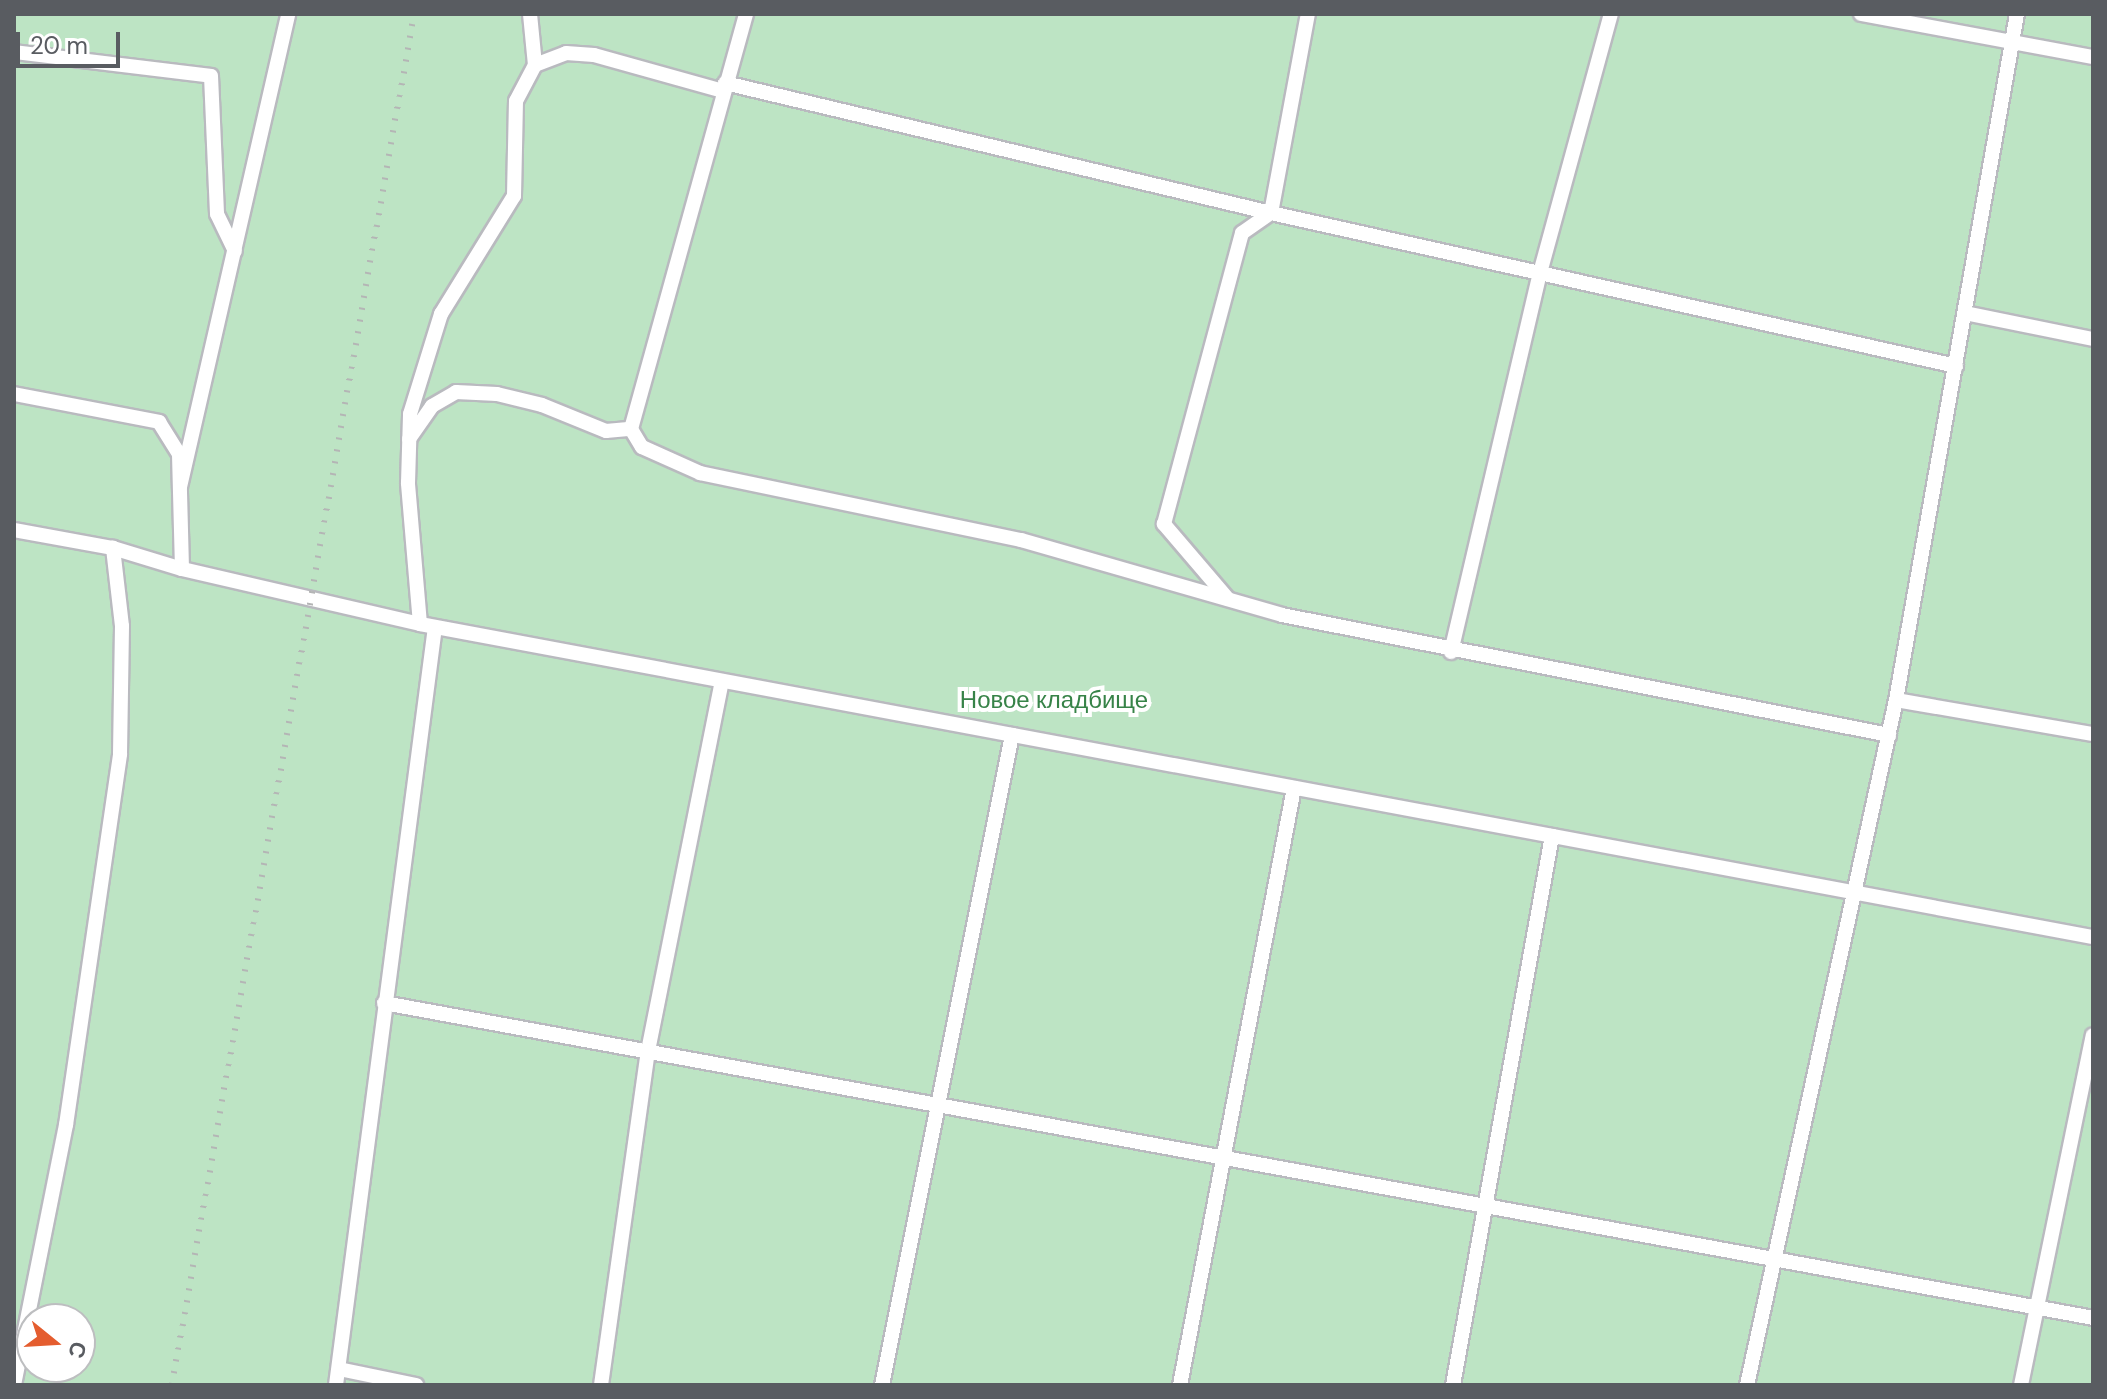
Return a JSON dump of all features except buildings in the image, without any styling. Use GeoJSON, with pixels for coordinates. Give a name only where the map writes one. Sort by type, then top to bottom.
{"type":"FeatureCollection","features":[{"type":"Feature","properties":{"kind":"lane"},"geometry":{"type":"LineString","coordinates":[[180,487],[288,14]]}},
{"type":"Feature","properties":{"kind":"lane"},"geometry":{"type":"LineString","coordinates":[[420,624],[410,414],[441,314],[514,196],[516,101],[535,65],[530,14]]}},
{"type":"Feature","properties":{"kind":"lane"},"geometry":{"type":"LineString","coordinates":[[746,14],[631,429],[642,447],[700,473],[1021,540],[1228,599],[1451,652],[1889,735]]}},
{"type":"Feature","properties":{"kind":"lane"},"geometry":{"type":"LineString","coordinates":[[1228,599],[1164,524],[1242,233],[1271,213],[1308,14]]}},
{"type":"Feature","properties":{"kind":"lane"},"geometry":{"type":"LineString","coordinates":[[1451,652],[1540,273],[1611,14]]}},
{"type":"Feature","properties":{"kind":"lane"},"geometry":{"type":"LineString","coordinates":[[1861,14],[2093,57]]}},
{"type":"Feature","properties":{"kind":"lane"},"geometry":{"type":"LineString","coordinates":[[1747,1385],[1896,700],[2017,14]]}},
{"type":"Feature","properties":{"kind":"lane"},"geometry":{"type":"LineString","coordinates":[[14,52],[211,76],[217,214],[235,251]]}},
{"type":"Feature","properties":{"kind":"lane"},"geometry":{"type":"LineString","coordinates":[[535,65],[566,53],[594,55],[1271,213],[1956,366]]}},
{"type":"Feature","properties":{"kind":"lane"},"geometry":{"type":"LineString","coordinates":[[1965,313],[2093,339]]}},
{"type":"Feature","properties":{"kind":"lane"},"geometry":{"type":"LineString","coordinates":[[409,439],[432,406],[456,392],[542,405],[606,431],[631,429]]}},
{"type":"Feature","properties":{"kind":"lane"},"geometry":{"type":"LineString","coordinates":[[14,394],[159,422],[179,454],[182,569]]}},
{"type":"Feature","properties":{"kind":"lane"},"geometry":{"type":"LineString","coordinates":[[14,530],[113,548],[182,569],[435,627],[2093,937]]}},
{"type":"Feature","properties":{"kind":"lane"},"geometry":{"type":"LineString","coordinates":[[14,1385],[66,1125],[120,754],[122,626],[113,548]]}},
{"type":"Feature","properties":{"kind":"lane"},"geometry":{"type":"LineString","coordinates":[[336,1385],[435,627]]}},
{"type":"Feature","properties":{"kind":"lane"},"geometry":{"type":"LineString","coordinates":[[601,1385],[648,1051],[722,681]]}},
{"type":"Feature","properties":{"kind":"lane"},"geometry":{"type":"LineString","coordinates":[[1896,700],[2093,734]]}},
{"type":"Feature","properties":{"kind":"lane"},"geometry":{"type":"LineString","coordinates":[[882,1385],[1012,735]]}},
{"type":"Feature","properties":{"kind":"lane"},"geometry":{"type":"LineString","coordinates":[[1180,1385],[1294,788]]}},
{"type":"Feature","properties":{"kind":"lane"},"geometry":{"type":"LineString","coordinates":[[1453,1385],[1552,836]]}},
{"type":"Feature","properties":{"kind":"lane"},"geometry":{"type":"LineString","coordinates":[[384,1003],[2093,1318]]}},
{"type":"Feature","properties":{"kind":"lane"},"geometry":{"type":"LineString","coordinates":[[2021,1385],[2093,1035]]}},
{"type":"Feature","properties":{"kind":"lane"},"geometry":{"type":"LineString","coordinates":[[339,1369],[416,1385]]}},
{"type":"Feature","properties":{"kind":"green space","name":"Новое кладбище"},"geometry":{"type":"Polygon","coordinates":[[[14,14],[2093,14],[2093,1385],[14,1385],[14,14]]]}},
{"type":"Feature","properties":{"kind":"railway"},"geometry":{"type":"LineString","coordinates":[[172,1385],[414,14]]}}]}
